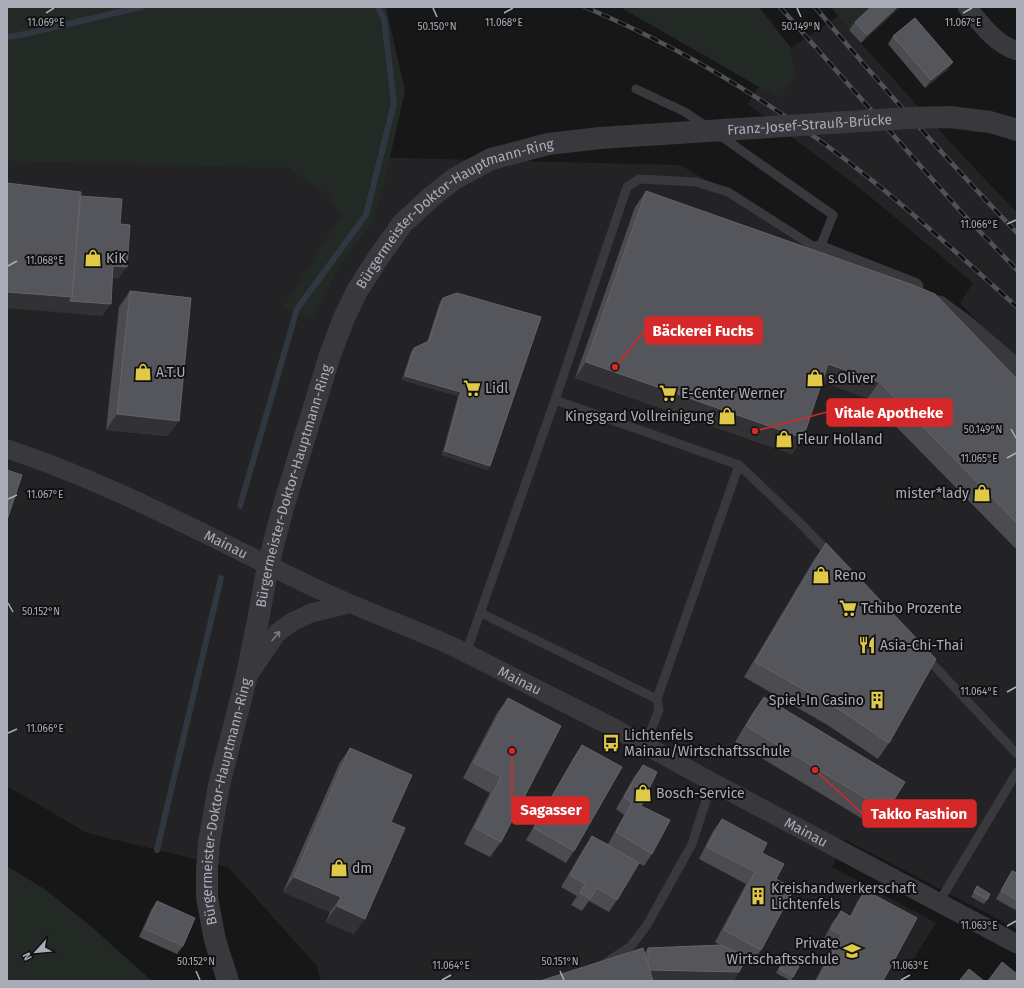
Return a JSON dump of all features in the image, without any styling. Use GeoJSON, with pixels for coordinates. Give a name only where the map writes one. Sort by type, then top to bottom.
{"type":"FeatureCollection","features":[{"type":"Feature","properties":{"kind":"street"},"geometry":{"type":"LineString","coordinates":[[967,7],[990,33],[1006,47],[1017,51]]}},
{"type":"Feature","properties":{"kind":"street","name":"Franz-Josef-Strauß-Brücke"},"geometry":{"type":"LineString","coordinates":[[600,138],[909,118],[950,117],[990,122],[1017,130]]}},
{"type":"Feature","properties":{"kind":"street","name":"Bürgermeister-Doktor-Hauptmann-Ring"},"geometry":{"type":"LineString","coordinates":[[226,976],[215,940],[207,898],[209,844],[220,785],[246,679],[268,565],[283,508],[330,355],[344,318],[361,285],[402,224],[430,198],[454,179],[491,158],[548,144],[600,138]]}},
{"type":"Feature","properties":{"kind":"street"},"geometry":{"type":"LineString","coordinates":[[819,250],[911,285],[966,324],[1017,368]]}},
{"type":"Feature","properties":{"kind":"street","name":"Mainau"},"geometry":{"type":"LineString","coordinates":[[7,449],[48,462],[157,511],[349,604],[432,637],[466,653],[645,745],[1017,944]]}},
{"type":"Feature","properties":{"kind":"street"},"geometry":{"type":"LineString","coordinates":[[246,679],[277,633],[292,622],[311,613],[349,604]]}},
{"type":"Feature","properties":{"kind":"lane"},"geometry":{"type":"LineString","coordinates":[[466,653],[555,400],[627,187],[639,179],[696,182],[728,192],[819,250],[833,214],[685,112],[636,89]]}},
{"type":"Feature","properties":{"kind":"lane"},"geometry":{"type":"LineString","coordinates":[[555,400],[739,465],[800,522],[835,559]]}},
{"type":"Feature","properties":{"kind":"lane"},"geometry":{"type":"LineString","coordinates":[[645,745],[659,710],[658,699],[739,465]]}},
{"type":"Feature","properties":{"kind":"lane"},"geometry":{"type":"LineString","coordinates":[[481,613],[658,699]]}},
{"type":"Feature","properties":{"kind":"lane"},"geometry":{"type":"LineString","coordinates":[[919,650],[1017,754]]}},
{"type":"Feature","properties":{"kind":"lane"},"geometry":{"type":"LineString","coordinates":[[939,902],[1017,772]]}},
{"type":"Feature","properties":{"kind":"lane"},"geometry":{"type":"LineString","coordinates":[[598,966],[631,946],[647,925],[692,844],[712,782]]}},
{"type":"Feature","properties":{"kind":"shaded area"},"geometry":{"type":"Polygon","coordinates":[[[7,7],[386,7],[405,91],[384,184],[373,221],[339,267],[312,319],[283,307],[341,216],[329,196],[289,168],[7,161],[7,7]]]}},
{"type":"Feature","properties":{"kind":"shaded area"},"geometry":{"type":"Polygon","coordinates":[[[620,7],[759,7],[791,48],[794,75],[780,99],[620,7]]]}},
{"type":"Feature","properties":{"kind":"shaded area"},"geometry":{"type":"Polygon","coordinates":[[[831,7],[874,7],[849,30],[831,7]]]}},
{"type":"Feature","properties":{"kind":"shaded area"},"geometry":{"type":"Polygon","coordinates":[[[838,16],[962,155],[1017,213],[1017,355],[988,332],[960,303],[973,283],[867,194],[748,104],[759,86],[780,99],[793,75],[791,48],[838,16]]]}},
{"type":"Feature","properties":{"kind":"shaded area"},"geometry":{"type":"Polygon","coordinates":[[[7,148],[680,165],[940,314],[1017,386],[1017,929],[844,839],[832,867],[936,923],[900,981],[321,981],[316,965],[228,867],[87,833],[7,786],[7,148]]]}},
{"type":"Feature","properties":{"kind":"shaded area"},"geometry":{"type":"Polygon","coordinates":[[[7,866],[46,890],[94,929],[152,981],[7,981],[7,866]]]}},
{"type":"Feature","properties":{"kind":"building"},"geometry":{"type":"Polygon","coordinates":[[[871,7],[897,7],[867,35],[855,22],[871,7]]]}},
{"type":"Feature","properties":{"kind":"building"},"geometry":{"type":"Polygon","coordinates":[[[915,18],[953,62],[931,80],[893,36],[915,18]]]}},
{"type":"Feature","properties":{"kind":"building"},"geometry":{"type":"Polygon","coordinates":[[[7,183],[81,192],[72,297],[7,292],[7,183]]]}},
{"type":"Feature","properties":{"kind":"building"},"geometry":{"type":"Polygon","coordinates":[[[646,191],[935,294],[1017,379],[1017,523],[879,382],[828,364],[803,438],[586,362],[646,191]]]}},
{"type":"Feature","properties":{"kind":"building","name":"KiK"},"geometry":{"type":"Polygon","coordinates":[[[80,196],[122,199],[120,224],[130,225],[127,267],[113,266],[111,304],[70,301],[72,297],[80,196]]]}},
{"type":"Feature","properties":{"kind":"building","name":"A.T.U"},"geometry":{"type":"Polygon","coordinates":[[[130,291],[191,298],[179,421],[117,414],[130,291]]]}},
{"type":"Feature","properties":{"kind":"building","name":"Lidl"},"geometry":{"type":"Polygon","coordinates":[[[457,293],[541,317],[490,466],[445,451],[461,392],[405,376],[414,348],[429,341],[443,298],[457,293]]]}},
{"type":"Feature","properties":{"kind":"building"},"geometry":{"type":"Polygon","coordinates":[[[7,470],[22,475],[7,520],[7,470]]]}},
{"type":"Feature","properties":{"kind":"building"},"geometry":{"type":"Polygon","coordinates":[[[826,543],[936,659],[889,743],[840,710],[755,662],[826,543]]]}},
{"type":"Feature","properties":{"kind":"building"},"geometry":{"type":"Polygon","coordinates":[[[764,697],[905,782],[887,811],[746,726],[764,697]]]}},
{"type":"Feature","properties":{"kind":"building"},"geometry":{"type":"Polygon","coordinates":[[[508,698],[561,726],[501,842],[475,828],[501,777],[474,763],[508,698]]]}},
{"type":"Feature","properties":{"kind":"building"},"geometry":{"type":"Polygon","coordinates":[[[582,745],[622,767],[574,851],[534,828],[582,745]]]}},
{"type":"Feature","properties":{"kind":"building","name":"dm"},"geometry":{"type":"Polygon","coordinates":[[[350,748],[412,775],[391,822],[405,828],[365,919],[337,906],[341,897],[294,877],[350,748]]]}},
{"type":"Feature","properties":{"kind":"building"},"geometry":{"type":"Polygon","coordinates":[[[643,765],[657,772],[641,806],[670,820],[652,854],[616,832],[632,803],[624,797],[643,765]]]}},
{"type":"Feature","properties":{"kind":"building","name":"Kreishandwerkerschaft Lichtenfels"},"geometry":{"type":"Polygon","coordinates":[[[722,819],[767,843],[762,853],[784,864],[776,879],[794,889],[761,950],[724,930],[755,872],[707,847],[722,819]]]}},
{"type":"Feature","properties":{"kind":"building"},"geometry":{"type":"Polygon","coordinates":[[[592,836],[639,863],[617,900],[597,888],[590,899],[580,893],[585,884],[570,875],[592,836]]]}},
{"type":"Feature","properties":{"kind":"building"},"geometry":{"type":"Polygon","coordinates":[[[1012,871],[1017,873],[1017,900],[1001,891],[1012,871]]]}},
{"type":"Feature","properties":{"kind":"building"},"geometry":{"type":"Polygon","coordinates":[[[977,886],[990,894],[987,900],[974,892],[977,886]]]}},
{"type":"Feature","properties":{"kind":"building"},"geometry":{"type":"Polygon","coordinates":[[[865,890],[917,918],[883,981],[817,981],[842,935],[831,929],[841,911],[851,917],[865,890]]]}},
{"type":"Feature","properties":{"kind":"building"},"geometry":{"type":"Polygon","coordinates":[[[157,901],[195,918],[183,946],[145,929],[157,901]]]}},
{"type":"Feature","properties":{"kind":"building"},"geometry":{"type":"Polygon","coordinates":[[[721,945],[747,957],[739,972],[650,970],[648,965],[648,948],[721,945]]]}},
{"type":"Feature","properties":{"kind":"building"},"geometry":{"type":"Polygon","coordinates":[[[643,948],[653,981],[540,981],[643,948]]]}},
{"type":"Feature","properties":{"kind":"building"},"geometry":{"type":"Polygon","coordinates":[[[788,953],[802,961],[793,977],[779,969],[788,953]]]}},
{"type":"Feature","properties":{"kind":"building"},"geometry":{"type":"Polygon","coordinates":[[[1002,962],[1017,974],[1017,981],[988,981],[1002,962]]]}},
{"type":"Feature","properties":{"kind":"building"},"geometry":{"type":"Polygon","coordinates":[[[969,969],[984,981],[959,981],[969,969]]]}},
{"type":"Feature","properties":{"kind":"waterway"},"geometry":{"type":"LineString","coordinates":[[7,37],[141,7]]}},
{"type":"Feature","properties":{"kind":"waterway"},"geometry":{"type":"LineString","coordinates":[[240,506],[297,309],[366,215],[394,103],[384,19],[378,7]]}},
{"type":"Feature","properties":{"kind":"waterway"},"geometry":{"type":"LineString","coordinates":[[157,850],[221,578]]}},
{"type":"Feature","properties":{"kind":"railway"},"geometry":{"type":"LineString","coordinates":[[585,7],[624,24],[699,63],[736,84],[806,131],[841,156],[892,197],[1017,307]]}},
{"type":"Feature","properties":{"kind":"railway"},"geometry":{"type":"LineString","coordinates":[[780,7],[963,214],[1017,270]]}},
{"type":"Feature","properties":{"kind":"railway"},"geometry":{"type":"LineString","coordinates":[[815,7],[914,122],[1017,233]]}},
{"type":"Feature","properties":{"kind":"place","name":"KiK"},"geometry":{"type":"Point","coordinates":[93,258]}},
{"type":"Feature","properties":{"kind":"place","name":"Bäckerei Fuchs"},"geometry":{"type":"Point","coordinates":[615,367]}},
{"type":"Feature","properties":{"kind":"place","name":"A.T.U"},"geometry":{"type":"Point","coordinates":[143,372]}},
{"type":"Feature","properties":{"kind":"place","name":"s.Oliver"},"geometry":{"type":"Point","coordinates":[815,378]}},
{"type":"Feature","properties":{"kind":"place","name":"Lidl"},"geometry":{"type":"Point","coordinates":[472,388]}},
{"type":"Feature","properties":{"kind":"place","name":"E-Center Werner"},"geometry":{"type":"Point","coordinates":[668,393]}},
{"type":"Feature","properties":{"kind":"place","name":"Kingsgard Vollreinigung"},"geometry":{"type":"Point","coordinates":[727,416]}},
{"type":"Feature","properties":{"kind":"place","name":"Vitale Apotheke"},"geometry":{"type":"Point","coordinates":[755,431]}},
{"type":"Feature","properties":{"kind":"place","name":"Fleur Holland"},"geometry":{"type":"Point","coordinates":[784,439]}},
{"type":"Feature","properties":{"kind":"place","name":"mister*lady"},"geometry":{"type":"Point","coordinates":[982,493]}},
{"type":"Feature","properties":{"kind":"place","name":"Reno"},"geometry":{"type":"Point","coordinates":[821,575]}},
{"type":"Feature","properties":{"kind":"place","name":"Tchibo Prozente"},"geometry":{"type":"Point","coordinates":[848,608]}},
{"type":"Feature","properties":{"kind":"place","name":"Asia-Chi-Thai"},"geometry":{"type":"Point","coordinates":[867,645]}},
{"type":"Feature","properties":{"kind":"place","name":"Spiel-In Casino"},"geometry":{"type":"Point","coordinates":[877,700]}},
{"type":"Feature","properties":{"kind":"place","name":"Lichtenfels Mainau/Wirtschaftsschule"},"geometry":{"type":"Point","coordinates":[611,743]}},
{"type":"Feature","properties":{"kind":"place","name":"Sagasser"},"geometry":{"type":"Point","coordinates":[512,751]}},
{"type":"Feature","properties":{"kind":"place","name":"Takko Fashion"},"geometry":{"type":"Point","coordinates":[815,770]}},
{"type":"Feature","properties":{"kind":"place","name":"Bosch-Service"},"geometry":{"type":"Point","coordinates":[643,793]}},
{"type":"Feature","properties":{"kind":"place","name":"dm"},"geometry":{"type":"Point","coordinates":[339,868]}},
{"type":"Feature","properties":{"kind":"place","name":"Kreishandwerkerschaft Lichtenfels"},"geometry":{"type":"Point","coordinates":[758,896]}},
{"type":"Feature","properties":{"kind":"place","name":"Private Wirtschaftsschule"},"geometry":{"type":"Point","coordinates":[852,951]}}]}
